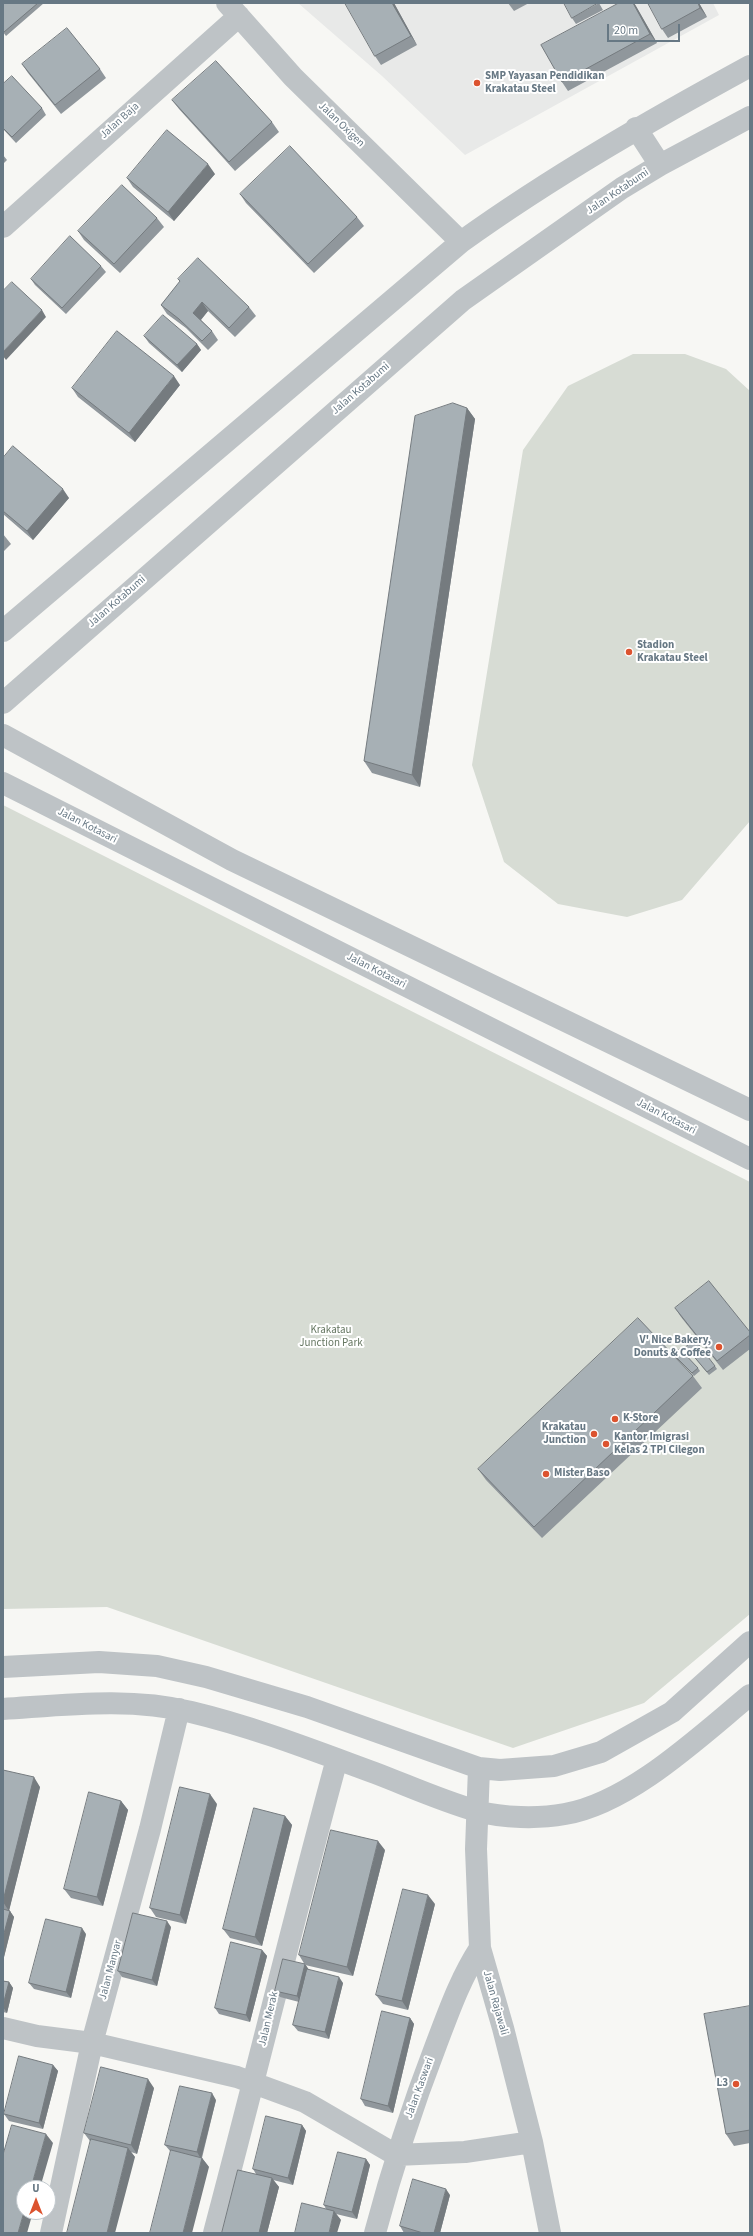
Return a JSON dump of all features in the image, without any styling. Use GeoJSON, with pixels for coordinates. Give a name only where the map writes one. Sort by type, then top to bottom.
{"type":"FeatureCollection","features":[{"type":"Feature","properties":{"kind":"street","name":"Jalan Baja"},"geometry":{"type":"LineString","coordinates":[[3,227],[233,10]]}},
{"type":"Feature","properties":{"kind":"street","name":"Jalan Oxigen"},"geometry":{"type":"LineString","coordinates":[[233,10],[292,77],[461,242]]}},
{"type":"Feature","properties":{"kind":"street"},"geometry":{"type":"LineString","coordinates":[[3,631],[461,242],[508,208],[636,128],[750,66]]}},
{"type":"Feature","properties":{"kind":"street","name":"Jalan Kotabumi"},"geometry":{"type":"LineString","coordinates":[[3,703],[463,300],[622,188],[660,165],[750,117]]}},
{"type":"Feature","properties":{"kind":"street"},"geometry":{"type":"LineString","coordinates":[[636,128],[660,165]]}},
{"type":"Feature","properties":{"kind":"street"},"geometry":{"type":"LineString","coordinates":[[3,735],[236,862],[750,1110]]}},
{"type":"Feature","properties":{"kind":"street","name":"Jalan Kotasari"},"geometry":{"type":"LineString","coordinates":[[3,784],[750,1159]]}},
{"type":"Feature","properties":{"kind":"street"},"geometry":{"type":"LineString","coordinates":[[3,1667],[99,1662],[157,1666],[206,1677],[307,1707],[479,1768],[500,1770],[554,1766],[601,1752],[672,1712],[750,1642]]}},
{"type":"Feature","properties":{"kind":"street"},"geometry":{"type":"LineString","coordinates":[[3,1709],[125,1703],[158,1704],[303,1746],[478,1811],[534,1816],[566,1814],[595,1805],[630,1788],[670,1760],[750,1695]]}},
{"type":"Feature","properties":{"kind":"street","name":"Jalan Manyar"},"geometry":{"type":"LineString","coordinates":[[51,2233],[92,2043],[150,1829],[179,1709]]}},
{"type":"Feature","properties":{"kind":"street","name":"Jalan Merak"},"geometry":{"type":"LineString","coordinates":[[214,2233],[254,2083],[285,1950],[337,1759]]}},
{"type":"Feature","properties":{"kind":"street","name":"Jalan Rajawali"},"geometry":{"type":"LineString","coordinates":[[479,1768],[476,1849],[480,1948],[503,2028],[532,2142],[550,2233]]}},
{"type":"Feature","properties":{"kind":"street","name":"Jalan Kaswari"},"geometry":{"type":"LineString","coordinates":[[375,2233],[396,2155],[464,1973],[480,1948]]}},
{"type":"Feature","properties":{"kind":"street"},"geometry":{"type":"LineString","coordinates":[[3,2028],[37,2036],[92,2043],[238,2077],[305,2102],[396,2155],[465,2152],[532,2142]]}},
{"type":"Feature","properties":{"kind":"shaded area","name":"SMP Yayasan Pendidikan Krakatau Steel"},"geometry":{"type":"Polygon","coordinates":[[[298,3],[347,3],[417,45],[394,3],[565,3],[603,10],[599,3],[713,3],[719,15],[465,155],[382,76],[298,3]]]}},
{"type":"Feature","properties":{"kind":"green space"},"geometry":{"type":"Polygon","coordinates":[[[633,354],[685,354],[726,369],[750,391],[750,821],[682,900],[627,917],[558,904],[504,862],[472,765],[523,450],[568,386],[633,354]]]}},
{"type":"Feature","properties":{"kind":"green space","name":"Krakatau Junction Park"},"geometry":{"type":"Polygon","coordinates":[[[3,805],[750,1182],[750,1614],[644,1703],[513,1748],[107,1607],[3,1609],[3,805]]]}},
{"type":"Feature","properties":{"kind":"building"},"geometry":{"type":"Polygon","coordinates":[[[3,3],[38,3],[4,32],[3,3]]]}},
{"type":"Feature","properties":{"kind":"building"},"geometry":{"type":"Polygon","coordinates":[[[345,3],[392,3],[411,36],[375,56],[345,3]]]}},
{"type":"Feature","properties":{"kind":"building"},"geometry":{"type":"Polygon","coordinates":[[[564,3],[598,3],[572,18],[564,3]]]}},
{"type":"Feature","properties":{"kind":"building"},"geometry":{"type":"Polygon","coordinates":[[[619,3],[633,3],[650,34],[562,82],[541,45],[619,3]]]}},
{"type":"Feature","properties":{"kind":"building"},"geometry":{"type":"Polygon","coordinates":[[[648,3],[698,3],[700,8],[662,29],[648,3]]]}},
{"type":"Feature","properties":{"kind":"building"},"geometry":{"type":"Polygon","coordinates":[[[67,28],[100,69],[55,105],[22,64],[67,28]]]}},
{"type":"Feature","properties":{"kind":"building"},"geometry":{"type":"Polygon","coordinates":[[[216,61],[272,122],[229,162],[172,100],[216,61]]]}},
{"type":"Feature","properties":{"kind":"building"},"geometry":{"type":"Polygon","coordinates":[[[12,76],[42,108],[12,137],[3,128],[3,84],[12,76]]]}},
{"type":"Feature","properties":{"kind":"building"},"geometry":{"type":"Polygon","coordinates":[[[167,130],[208,164],[168,212],[127,178],[167,130]]]}},
{"type":"Feature","properties":{"kind":"building"},"geometry":{"type":"Polygon","coordinates":[[[290,146],[357,217],[308,264],[240,194],[290,146]]]}},
{"type":"Feature","properties":{"kind":"building"},"geometry":{"type":"Polygon","coordinates":[[[122,185],[157,218],[114,264],[78,231],[122,185]]]}},
{"type":"Feature","properties":{"kind":"building"},"geometry":{"type":"Polygon","coordinates":[[[70,236],[101,266],[62,308],[31,279],[70,236]]]}},
{"type":"Feature","properties":{"kind":"building"},"geometry":{"type":"Polygon","coordinates":[[[198,258],[249,307],[229,328],[202,302],[193,313],[212,331],[202,341],[179,319],[161,305],[180,281],[178,279],[198,258]]]}},
{"type":"Feature","properties":{"kind":"building"},"geometry":{"type":"Polygon","coordinates":[[[12,282],[42,310],[3,352],[3,291],[12,282]]]}},
{"type":"Feature","properties":{"kind":"building"},"geometry":{"type":"Polygon","coordinates":[[[163,315],[197,344],[177,365],[144,336],[163,315]]]}},
{"type":"Feature","properties":{"kind":"building"},"geometry":{"type":"Polygon","coordinates":[[[117,331],[174,376],[129,433],[72,388],[117,331]]]}},
{"type":"Feature","properties":{"kind":"building"},"geometry":{"type":"Polygon","coordinates":[[[453,403],[467,408],[412,775],[364,761],[415,416],[453,403]]]}},
{"type":"Feature","properties":{"kind":"building"},"geometry":{"type":"Polygon","coordinates":[[[13,446],[63,489],[27,531],[3,511],[3,458],[13,446]]]}},
{"type":"Feature","properties":{"kind":"building"},"geometry":{"type":"Polygon","coordinates":[[[709,1281],[750,1332],[750,1335],[717,1361],[675,1308],[709,1281]]]}},
{"type":"Feature","properties":{"kind":"building","name":"Krakatau Junction"},"geometry":{"type":"Polygon","coordinates":[[[638,1318],[693,1376],[534,1527],[478,1469],[638,1318]]]}},
{"type":"Feature","properties":{"kind":"building"},"geometry":{"type":"Polygon","coordinates":[[[695,1340],[715,1366],[707,1372],[686,1347],[695,1340]]]}},
{"type":"Feature","properties":{"kind":"building"},"geometry":{"type":"Polygon","coordinates":[[[680,1349],[698,1368],[692,1373],[674,1355],[680,1349]]]}},
{"type":"Feature","properties":{"kind":"building"},"geometry":{"type":"Polygon","coordinates":[[[3,1770],[34,1777],[3,1901],[3,1770]]]}},
{"type":"Feature","properties":{"kind":"building"},"geometry":{"type":"Polygon","coordinates":[[[180,1787],[210,1794],[180,1915],[150,1908],[180,1787]]]}},
{"type":"Feature","properties":{"kind":"building"},"geometry":{"type":"Polygon","coordinates":[[[89,1792],[121,1801],[97,1897],[64,1889],[89,1792]]]}},
{"type":"Feature","properties":{"kind":"building"},"geometry":{"type":"Polygon","coordinates":[[[254,1808],[285,1816],[255,1937],[223,1929],[254,1808]]]}},
{"type":"Feature","properties":{"kind":"building"},"geometry":{"type":"Polygon","coordinates":[[[331,1830],[378,1841],[347,1967],[299,1955],[331,1830]]]}},
{"type":"Feature","properties":{"kind":"building"},"geometry":{"type":"Polygon","coordinates":[[[403,1889],[428,1895],[402,2001],[376,1995],[403,1889]]]}},
{"type":"Feature","properties":{"kind":"building"},"geometry":{"type":"Polygon","coordinates":[[[3,1909],[10,1911],[3,1937],[3,1909]]]}},
{"type":"Feature","properties":{"kind":"building"},"geometry":{"type":"Polygon","coordinates":[[[133,1913],[167,1921],[152,1980],[118,1971],[133,1913]]]}},
{"type":"Feature","properties":{"kind":"building"},"geometry":{"type":"Polygon","coordinates":[[[46,1919],[82,1928],[66,1992],[29,1983],[46,1919]]]}},
{"type":"Feature","properties":{"kind":"building"},"geometry":{"type":"Polygon","coordinates":[[[231,1942],[262,1950],[246,2015],[215,2008],[231,1942]]]}},
{"type":"Feature","properties":{"kind":"building"},"geometry":{"type":"Polygon","coordinates":[[[283,1959],[305,1964],[297,1996],[275,1991],[283,1959]]]}},
{"type":"Feature","properties":{"kind":"building"},"geometry":{"type":"Polygon","coordinates":[[[307,1969],[339,1977],[325,2032],[293,2025],[307,1969]]]}},
{"type":"Feature","properties":{"kind":"building"},"geometry":{"type":"Polygon","coordinates":[[[3,1981],[9,1982],[3,2005],[3,1981]]]}},
{"type":"Feature","properties":{"kind":"building","name":"L3"},"geometry":{"type":"Polygon","coordinates":[[[750,2006],[750,2130],[726,2134],[704,2014],[750,2006]]]}},
{"type":"Feature","properties":{"kind":"building"},"geometry":{"type":"Polygon","coordinates":[[[382,2011],[410,2018],[388,2106],[361,2099],[382,2011]]]}},
{"type":"Feature","properties":{"kind":"building"},"geometry":{"type":"Polygon","coordinates":[[[19,2056],[53,2065],[39,2123],[4,2114],[19,2056]]]}},
{"type":"Feature","properties":{"kind":"building"},"geometry":{"type":"Polygon","coordinates":[[[101,2067],[148,2079],[131,2145],[84,2133],[101,2067]]]}},
{"type":"Feature","properties":{"kind":"building"},"geometry":{"type":"Polygon","coordinates":[[[180,2086],[212,2093],[197,2152],[165,2145],[180,2086]]]}},
{"type":"Feature","properties":{"kind":"building"},"geometry":{"type":"Polygon","coordinates":[[[266,2116],[302,2125],[288,2178],[253,2169],[266,2116]]]}},
{"type":"Feature","properties":{"kind":"building"},"geometry":{"type":"Polygon","coordinates":[[[12,2125],[46,2134],[33,2180],[16,2180],[16,2220],[22,2220],[18,2233],[3,2233],[3,2155],[12,2125]]]}},
{"type":"Feature","properties":{"kind":"building"},"geometry":{"type":"Polygon","coordinates":[[[91,2139],[128,2148],[107,2233],[67,2233],[91,2139]]]}},
{"type":"Feature","properties":{"kind":"building"},"geometry":{"type":"Polygon","coordinates":[[[171,2150],[202,2158],[183,2233],[150,2233],[171,2150]]]}},
{"type":"Feature","properties":{"kind":"building"},"geometry":{"type":"Polygon","coordinates":[[[338,2152],[366,2159],[352,2212],[324,2205],[338,2152]]]}},
{"type":"Feature","properties":{"kind":"building"},"geometry":{"type":"Polygon","coordinates":[[[238,2170],[272,2178],[259,2233],[222,2233],[238,2170]]]}},
{"type":"Feature","properties":{"kind":"building"},"geometry":{"type":"Polygon","coordinates":[[[413,2179],[446,2189],[434,2233],[423,2233],[400,2226],[413,2179]]]}},
{"type":"Feature","properties":{"kind":"building"},"geometry":{"type":"Polygon","coordinates":[[[302,2203],[334,2211],[329,2233],[295,2233],[302,2203]]]}},
{"type":"Feature","properties":{"kind":"place","name":"SMP Yayasan Pendidikan Krakatau Steel"},"geometry":{"type":"Point","coordinates":[477,83]}},
{"type":"Feature","properties":{"kind":"place","name":"Stadion Krakatau Steel"},"geometry":{"type":"Point","coordinates":[629,652]}},
{"type":"Feature","properties":{"kind":"place","name":"V' Nice Bakery, Donuts & Coffee"},"geometry":{"type":"Point","coordinates":[719,1347]}},
{"type":"Feature","properties":{"kind":"place","name":"K-Store"},"geometry":{"type":"Point","coordinates":[615,1419]}},
{"type":"Feature","properties":{"kind":"place","name":"Krakatau Junction"},"geometry":{"type":"Point","coordinates":[594,1434]}},
{"type":"Feature","properties":{"kind":"place","name":"Kantor Imigrasi Kelas 2 TPI Cilegon"},"geometry":{"type":"Point","coordinates":[606,1444]}},
{"type":"Feature","properties":{"kind":"place","name":"Mister Baso"},"geometry":{"type":"Point","coordinates":[546,1474]}},
{"type":"Feature","properties":{"kind":"place","name":"L3"},"geometry":{"type":"Point","coordinates":[736,2084]}}]}
